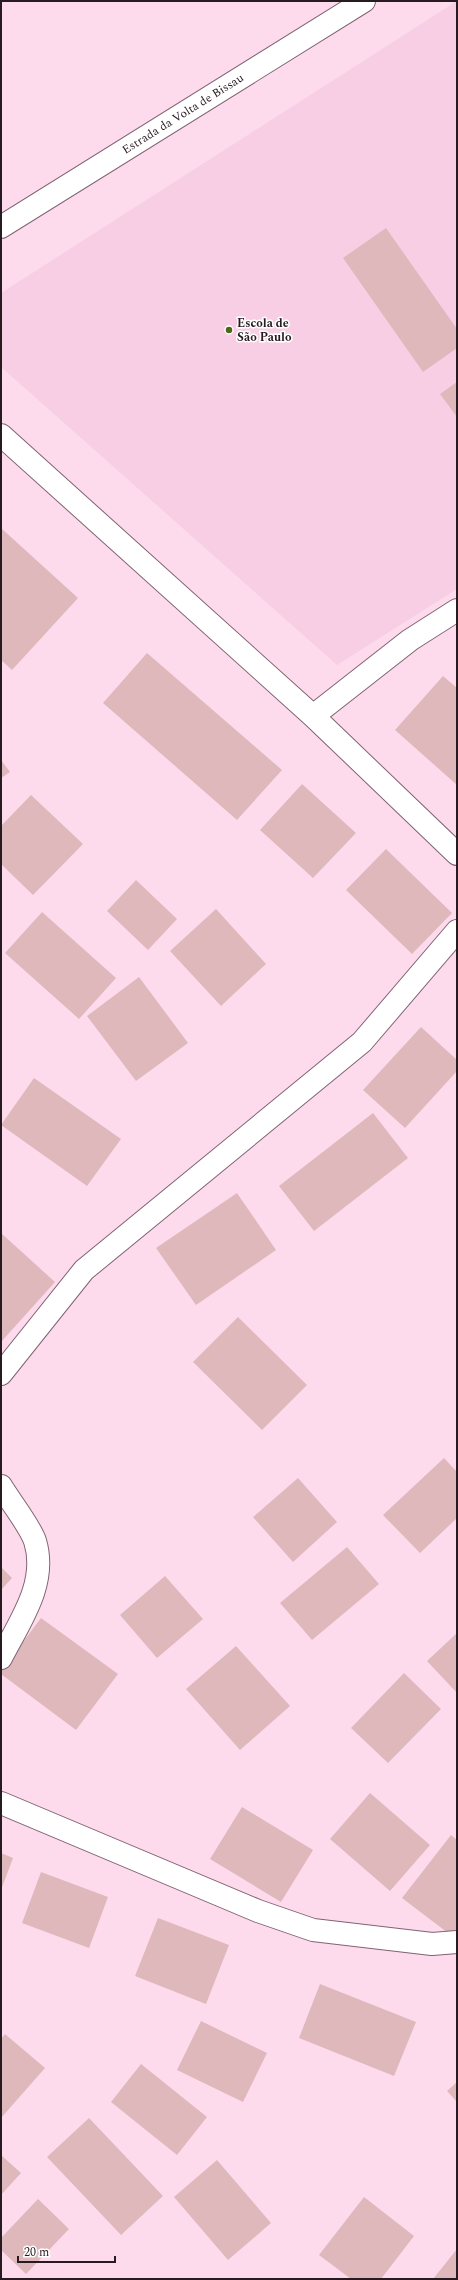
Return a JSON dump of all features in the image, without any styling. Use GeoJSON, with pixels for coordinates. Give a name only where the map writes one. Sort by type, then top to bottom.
{"type":"FeatureCollection","features":[{"type":"Feature","properties":{"kind":"street","name":"Estrada da Volta de Bissau"},"geometry":{"type":"LineString","coordinates":[[1,227],[364,1]]}},
{"type":"Feature","properties":{"kind":"street"},"geometry":{"type":"LineString","coordinates":[[1,435],[313,716],[457,854]]}},
{"type":"Feature","properties":{"kind":"street"},"geometry":{"type":"LineString","coordinates":[[313,716],[410,640],[457,610]]}},
{"type":"Feature","properties":{"kind":"street"},"geometry":{"type":"LineString","coordinates":[[1,1374],[84,1270],[362,1042],[457,931]]}},
{"type":"Feature","properties":{"kind":"street"},"geometry":{"type":"LineString","coordinates":[[1,1486],[34,1540],[40,1564],[34,1595],[1,1658]]}},
{"type":"Feature","properties":{"kind":"street"},"geometry":{"type":"LineString","coordinates":[[1,1803],[258,1911],[313,1930],[432,1944],[457,1942]]}},
{"type":"Feature","properties":{"kind":"shaded area","name":"Escola de São Paulo"},"geometry":{"type":"Polygon","coordinates":[[[457,1],[457,589],[337,665],[1,367],[1,293],[457,1]]]}},
{"type":"Feature","properties":{"kind":"building"},"geometry":{"type":"Polygon","coordinates":[[[386,228],[457,329],[457,348],[423,372],[343,258],[386,228]]]}},
{"type":"Feature","properties":{"kind":"building"},"geometry":{"type":"Polygon","coordinates":[[[457,382],[457,417],[440,394],[457,382]]]}},
{"type":"Feature","properties":{"kind":"building"},"geometry":{"type":"Polygon","coordinates":[[[1,528],[78,598],[12,670],[1,660],[1,528]]]}},
{"type":"Feature","properties":{"kind":"building"},"geometry":{"type":"Polygon","coordinates":[[[147,653],[282,770],[237,820],[103,703],[147,653]]]}},
{"type":"Feature","properties":{"kind":"building"},"geometry":{"type":"Polygon","coordinates":[[[443,676],[457,688],[457,785],[395,730],[443,676]]]}},
{"type":"Feature","properties":{"kind":"building"},"geometry":{"type":"Polygon","coordinates":[[[1,760],[10,772],[1,778],[1,760]]]}},
{"type":"Feature","properties":{"kind":"building"},"geometry":{"type":"Polygon","coordinates":[[[302,784],[356,833],[313,878],[260,830],[302,784]]]}},
{"type":"Feature","properties":{"kind":"building"},"geometry":{"type":"Polygon","coordinates":[[[31,795],[83,844],[33,895],[1,864],[1,826],[31,795]]]}},
{"type":"Feature","properties":{"kind":"building"},"geometry":{"type":"Polygon","coordinates":[[[386,849],[452,913],[412,954],[346,890],[386,849]]]}},
{"type":"Feature","properties":{"kind":"building"},"geometry":{"type":"Polygon","coordinates":[[[136,880],[177,919],[148,950],[107,911],[136,880]]]}},
{"type":"Feature","properties":{"kind":"building"},"geometry":{"type":"Polygon","coordinates":[[[216,909],[266,964],[221,1006],[170,951],[216,909]]]}},
{"type":"Feature","properties":{"kind":"building"},"geometry":{"type":"Polygon","coordinates":[[[42,912],[116,978],[79,1019],[5,953],[42,912]]]}},
{"type":"Feature","properties":{"kind":"building"},"geometry":{"type":"Polygon","coordinates":[[[139,977],[188,1043],[136,1081],[87,1016],[139,977]]]}},
{"type":"Feature","properties":{"kind":"building"},"geometry":{"type":"Polygon","coordinates":[[[421,1027],[457,1060],[457,1071],[405,1128],[363,1090],[421,1027]]]}},
{"type":"Feature","properties":{"kind":"building"},"geometry":{"type":"Polygon","coordinates":[[[34,1078],[121,1139],[87,1186],[1,1125],[34,1078]]]}},
{"type":"Feature","properties":{"kind":"building"},"geometry":{"type":"Polygon","coordinates":[[[373,1113],[408,1158],[314,1231],[279,1186],[373,1113]]]}},
{"type":"Feature","properties":{"kind":"building"},"geometry":{"type":"Polygon","coordinates":[[[237,1193],[276,1250],[196,1305],[156,1248],[237,1193]]]}},
{"type":"Feature","properties":{"kind":"building"},"geometry":{"type":"Polygon","coordinates":[[[1,1233],[55,1282],[1,1342],[1,1233]]]}},
{"type":"Feature","properties":{"kind":"building"},"geometry":{"type":"Polygon","coordinates":[[[238,1317],[307,1385],[262,1430],[193,1362],[238,1317]]]}},
{"type":"Feature","properties":{"kind":"building"},"geometry":{"type":"Polygon","coordinates":[[[444,1458],[457,1472],[457,1518],[420,1553],[383,1515],[444,1458]]]}},
{"type":"Feature","properties":{"kind":"building"},"geometry":{"type":"Polygon","coordinates":[[[298,1478],[337,1522],[293,1562],[253,1517],[298,1478]]]}},
{"type":"Feature","properties":{"kind":"building"},"geometry":{"type":"Polygon","coordinates":[[[347,1547],[379,1584],[312,1640],[280,1603],[347,1547]]]}},
{"type":"Feature","properties":{"kind":"building"},"geometry":{"type":"Polygon","coordinates":[[[1,1567],[12,1578],[1,1590],[1,1567]]]}},
{"type":"Feature","properties":{"kind":"building"},"geometry":{"type":"Polygon","coordinates":[[[165,1576],[203,1619],[157,1658],[120,1615],[165,1576]]]}},
{"type":"Feature","properties":{"kind":"building"},"geometry":{"type":"Polygon","coordinates":[[[41,1618],[118,1674],[76,1730],[1,1674],[1,1671],[41,1618]]]}},
{"type":"Feature","properties":{"kind":"building"},"geometry":{"type":"Polygon","coordinates":[[[457,1633],[457,1693],[427,1661],[457,1633]]]}},
{"type":"Feature","properties":{"kind":"building"},"geometry":{"type":"Polygon","coordinates":[[[236,1646],[290,1706],[240,1750],[186,1689],[236,1646]]]}},
{"type":"Feature","properties":{"kind":"building"},"geometry":{"type":"Polygon","coordinates":[[[404,1673],[441,1709],[388,1763],[351,1728],[404,1673]]]}},
{"type":"Feature","properties":{"kind":"building"},"geometry":{"type":"Polygon","coordinates":[[[370,1793],[430,1845],[390,1891],[330,1839],[370,1793]]]}},
{"type":"Feature","properties":{"kind":"building"},"geometry":{"type":"Polygon","coordinates":[[[242,1807],[313,1850],[281,1902],[210,1859],[242,1807]]]}},
{"type":"Feature","properties":{"kind":"building"},"geometry":{"type":"Polygon","coordinates":[[[451,1835],[457,1840],[457,1930],[452,1936],[402,1898],[451,1835]]]}},
{"type":"Feature","properties":{"kind":"building"},"geometry":{"type":"Polygon","coordinates":[[[1,1853],[13,1858],[1,1890],[1,1853]]]}},
{"type":"Feature","properties":{"kind":"building"},"geometry":{"type":"Polygon","coordinates":[[[41,1872],[108,1897],[89,1948],[22,1923],[41,1872]]]}},
{"type":"Feature","properties":{"kind":"building"},"geometry":{"type":"Polygon","coordinates":[[[158,1918],[229,1945],[206,2004],[135,1976],[158,1918]]]}},
{"type":"Feature","properties":{"kind":"building"},"geometry":{"type":"Polygon","coordinates":[[[320,1984],[416,2022],[394,2076],[299,2038],[320,1984]]]}},
{"type":"Feature","properties":{"kind":"building"},"geometry":{"type":"Polygon","coordinates":[[[201,2021],[267,2053],[243,2102],[177,2070],[201,2021]]]}},
{"type":"Feature","properties":{"kind":"building"},"geometry":{"type":"Polygon","coordinates":[[[5,2034],[45,2068],[1,2118],[1,2039],[5,2034]]]}},
{"type":"Feature","properties":{"kind":"building"},"geometry":{"type":"Polygon","coordinates":[[[141,2064],[207,2117],[177,2155],[111,2102],[141,2064]]]}},
{"type":"Feature","properties":{"kind":"building"},"geometry":{"type":"Polygon","coordinates":[[[457,2082],[457,2102],[447,2091],[457,2082]]]}},
{"type":"Feature","properties":{"kind":"building"},"geometry":{"type":"Polygon","coordinates":[[[89,2118],[163,2196],[121,2235],[47,2157],[89,2118]]]}},
{"type":"Feature","properties":{"kind":"building"},"geometry":{"type":"Polygon","coordinates":[[[1,2155],[21,2173],[1,2195],[1,2155]]]}},
{"type":"Feature","properties":{"kind":"building"},"geometry":{"type":"Polygon","coordinates":[[[217,2160],[271,2223],[228,2260],[174,2197],[217,2160]]]}},
{"type":"Feature","properties":{"kind":"building"},"geometry":{"type":"Polygon","coordinates":[[[364,2197],[414,2236],[381,2279],[351,2279],[319,2255],[364,2197]]]}},
{"type":"Feature","properties":{"kind":"building"},"geometry":{"type":"Polygon","coordinates":[[[38,2199],[69,2229],[26,2274],[1,2250],[1,2238],[38,2199]]]}},
{"type":"Feature","properties":{"kind":"building"},"geometry":{"type":"Polygon","coordinates":[[[457,2249],[457,2279],[433,2279],[457,2249]]]}},
{"type":"Feature","properties":{"kind":"place","name":"Escola de São Paulo"},"geometry":{"type":"Point","coordinates":[229,330]}}]}
